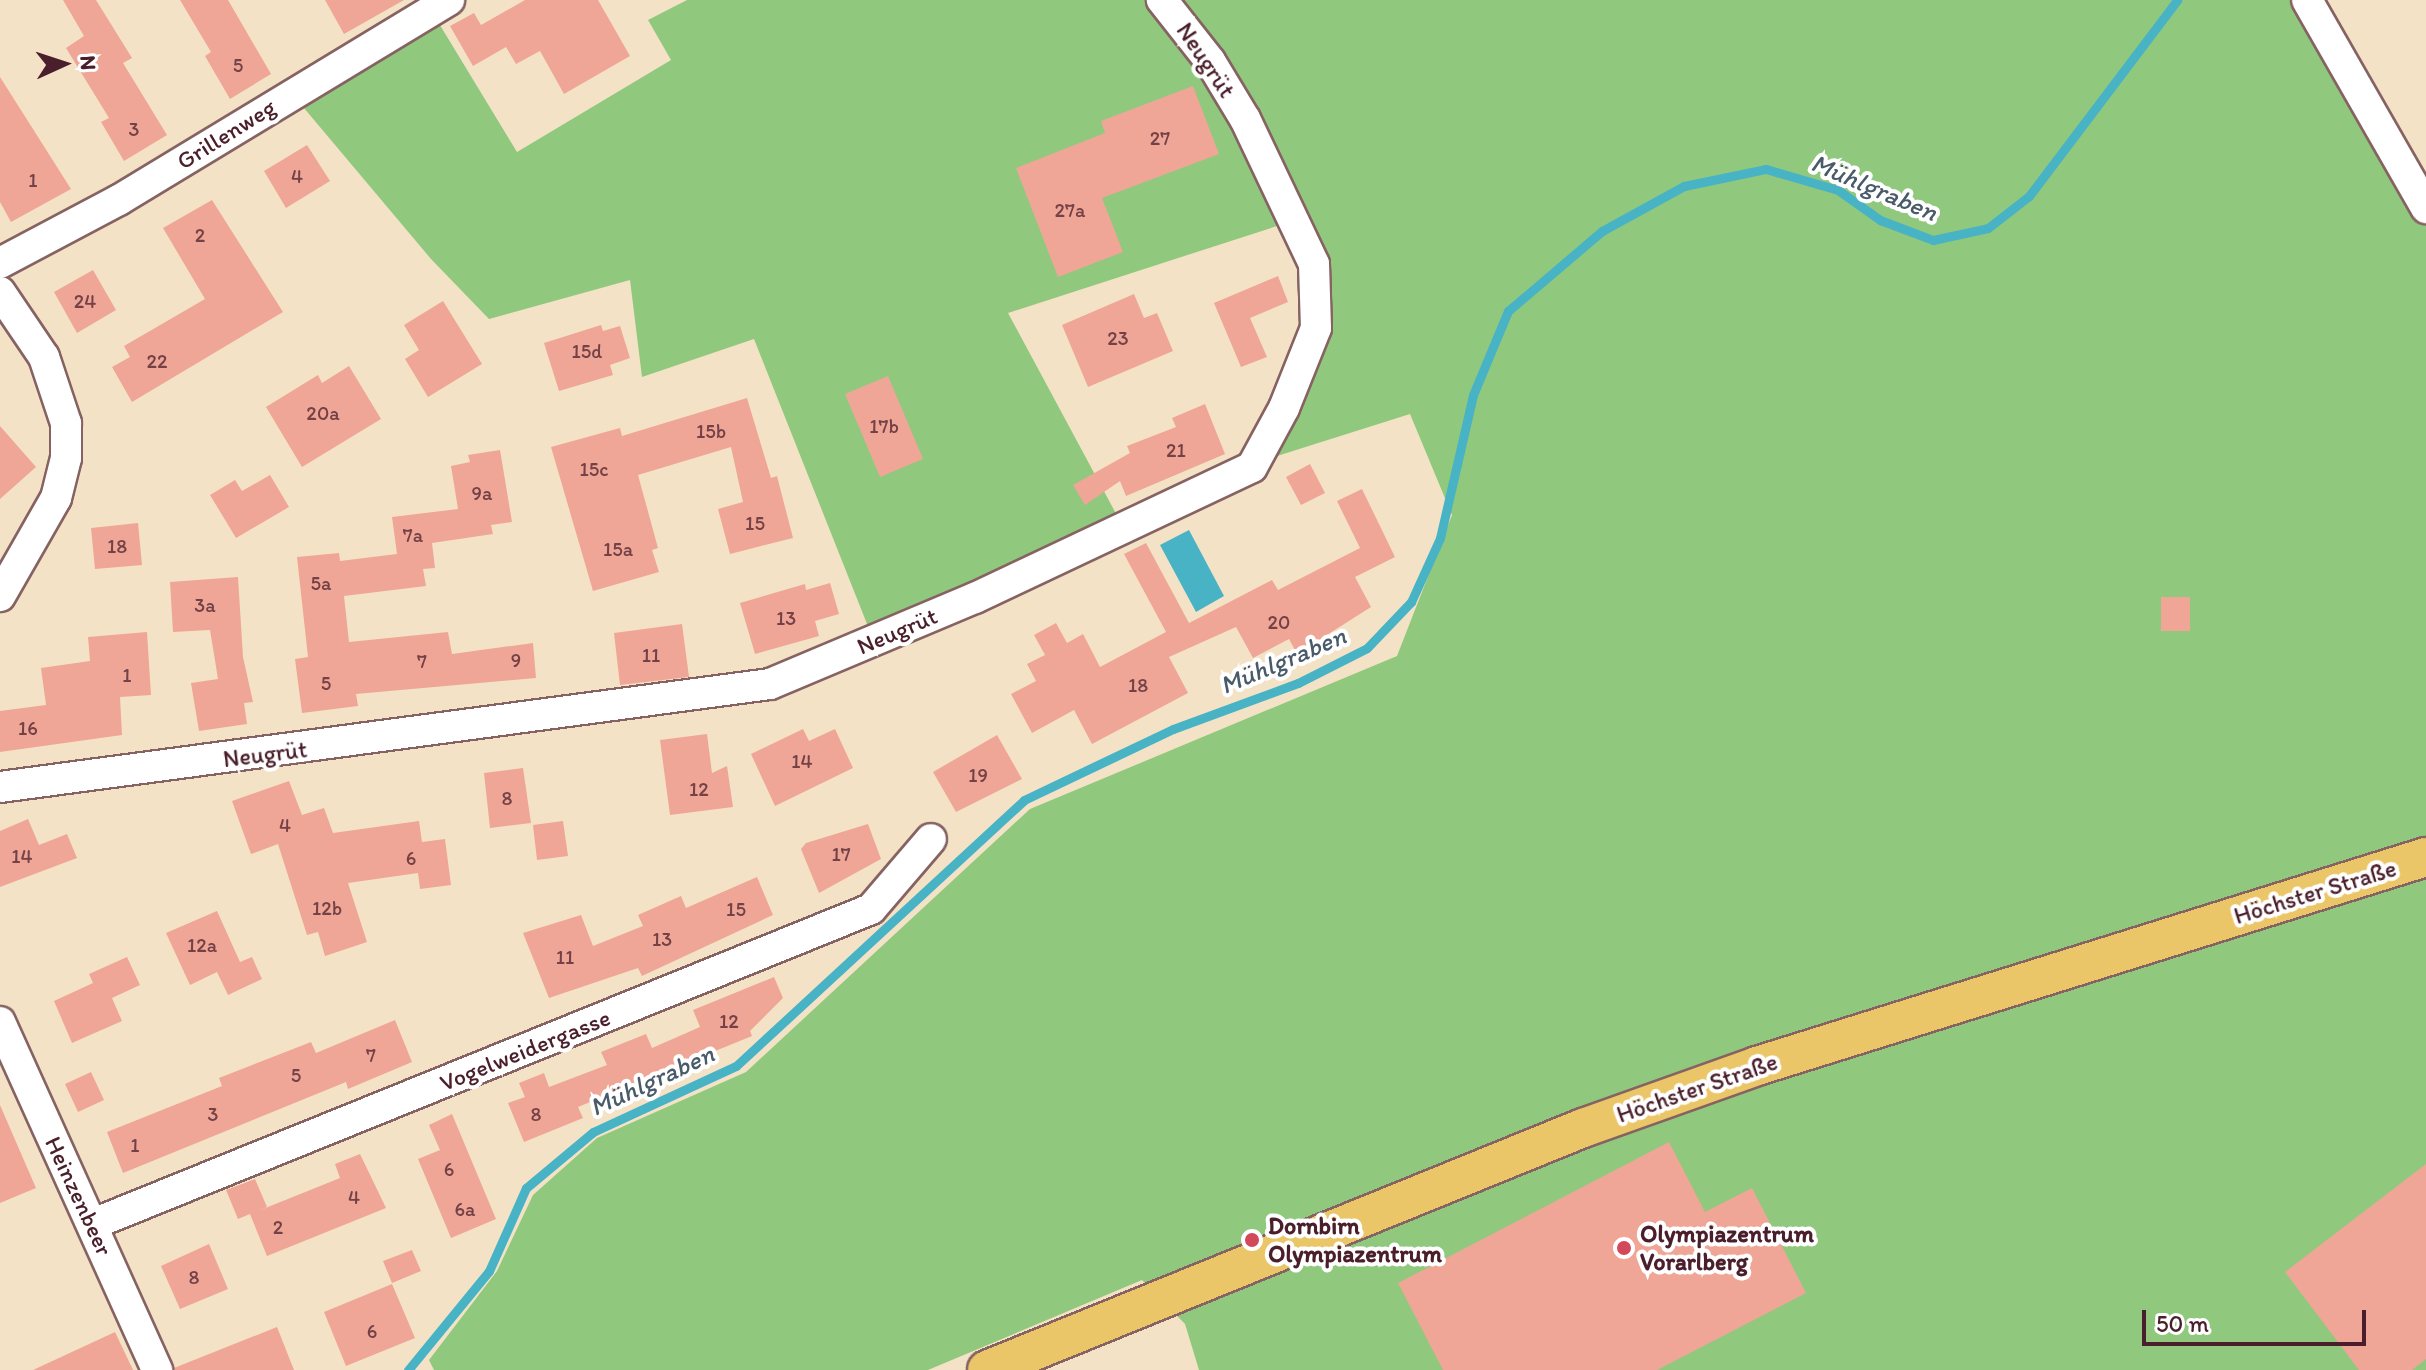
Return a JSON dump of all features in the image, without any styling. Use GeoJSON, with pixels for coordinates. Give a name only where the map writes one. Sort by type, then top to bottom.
{"type":"FeatureCollection","features":[{"type":"Feature","properties":{"kind":"main road","name":"Höchster Straße"},"geometry":{"type":"LineString","coordinates":[[987,1370],[1653,1103],[2426,857]]}},
{"type":"Feature","properties":{"kind":"street","name":"Grillenweg"},"geometry":{"type":"LineString","coordinates":[[0,263],[119,200],[449,0]]}},
{"type":"Feature","properties":{"kind":"street","name":"Neugrüt"},"geometry":{"type":"LineString","coordinates":[[0,787],[770,684],[975,598],[1252,467],[1284,408],[1316,328],[1314,264],[1245,119],[1202,50],[1162,0]]}},
{"type":"Feature","properties":{"kind":"street"},"geometry":{"type":"LineString","coordinates":[[2307,0],[2426,208]]}},
{"type":"Feature","properties":{"kind":"street"},"geometry":{"type":"LineString","coordinates":[[0,292],[44,357],[66,423],[66,458],[56,498],[0,596]]}},
{"type":"Feature","properties":{"kind":"street","name":"Vogelweidergasse"},"geometry":{"type":"LineString","coordinates":[[93,1224],[871,909],[931,839]]}},
{"type":"Feature","properties":{"kind":"street","name":"Heinzenbeer"},"geometry":{"type":"LineString","coordinates":[[0,1022],[157,1370]]}},
{"type":"Feature","properties":{"kind":"green space"},"geometry":{"type":"Polygon","coordinates":[[[687,0],[2316,0],[2426,195],[2426,1370],[1199,1370],[1185,1324],[1142,1280],[928,1370],[434,1370],[429,1360],[497,1271],[533,1195],[597,1138],[746,1072],[1030,809],[1397,656],[1452,515],[1410,414],[1258,462],[1319,328],[1302,218],[1008,313],[1120,521],[871,634],[754,339],[642,377],[630,280],[489,319],[431,259],[293,95],[432,12],[517,152],[671,60],[648,20],[687,0]]]}},
{"type":"Feature","properties":{"kind":"water"},"geometry":{"type":"Polygon","coordinates":[[[1189,530],[1224,596],[1196,612],[1160,545],[1189,530]]]}},
{"type":"Feature","properties":{"kind":"building"},"geometry":{"type":"Polygon","coordinates":[[[63,0],[96,0],[132,58],[123,63],[167,135],[124,161],[101,122],[109,118],[66,48],[84,36],[63,0]]]}},
{"type":"Feature","properties":{"kind":"building"},"geometry":{"type":"Polygon","coordinates":[[[180,0],[228,0],[271,74],[230,99],[205,56],[211,52],[180,0]]]}},
{"type":"Feature","properties":{"kind":"building"},"geometry":{"type":"Polygon","coordinates":[[[325,0],[404,0],[344,34],[325,0]]]}},
{"type":"Feature","properties":{"kind":"building"},"geometry":{"type":"Polygon","coordinates":[[[525,0],[598,0],[630,56],[564,94],[540,51],[516,64],[506,47],[473,66],[450,26],[474,13],[481,25],[525,0]]]}},
{"type":"Feature","properties":{"kind":"building"},"geometry":{"type":"Polygon","coordinates":[[[0,77],[71,189],[11,222],[0,202],[0,77]]]}},
{"type":"Feature","properties":{"kind":"building"},"geometry":{"type":"Polygon","coordinates":[[[1193,86],[1219,154],[1102,198],[1123,252],[1058,277],[1016,168],[1105,133],[1101,121],[1193,86]]]}},
{"type":"Feature","properties":{"kind":"building"},"geometry":{"type":"Polygon","coordinates":[[[307,145],[330,181],[286,208],[264,171],[307,145]]]}},
{"type":"Feature","properties":{"kind":"building"},"geometry":{"type":"Polygon","coordinates":[[[212,200],[283,312],[132,402],[112,367],[130,357],[124,346],[205,299],[163,228],[212,200]]]}},
{"type":"Feature","properties":{"kind":"building"},"geometry":{"type":"Polygon","coordinates":[[[93,270],[116,310],[77,333],[54,292],[93,270]]]}},
{"type":"Feature","properties":{"kind":"building"},"geometry":{"type":"Polygon","coordinates":[[[1278,276],[1288,302],[1250,318],[1267,357],[1241,367],[1214,303],[1278,276]]]}},
{"type":"Feature","properties":{"kind":"building"},"geometry":{"type":"Polygon","coordinates":[[[1134,294],[1144,318],[1157,313],[1173,351],[1088,387],[1062,325],[1134,294]]]}},
{"type":"Feature","properties":{"kind":"building"},"geometry":{"type":"Polygon","coordinates":[[[443,301],[482,364],[428,397],[405,359],[419,350],[404,325],[443,301]]]}},
{"type":"Feature","properties":{"kind":"building"},"geometry":{"type":"Polygon","coordinates":[[[601,325],[603,331],[620,326],[630,358],[610,365],[613,375],[559,391],[544,343],[601,325]]]}},
{"type":"Feature","properties":{"kind":"building"},"geometry":{"type":"Polygon","coordinates":[[[349,366],[381,419],[302,467],[266,407],[318,375],[322,383],[349,366]]]}},
{"type":"Feature","properties":{"kind":"building"},"geometry":{"type":"Polygon","coordinates":[[[888,376],[923,459],[880,477],[845,394],[888,376]]]}},
{"type":"Feature","properties":{"kind":"building"},"geometry":{"type":"Polygon","coordinates":[[[747,398],[771,478],[777,476],[793,538],[730,554],[718,509],[743,502],[731,447],[638,475],[658,548],[652,550],[659,572],[593,591],[551,447],[620,428],[622,436],[747,398]]]}},
{"type":"Feature","properties":{"kind":"building"},"geometry":{"type":"Polygon","coordinates":[[[1205,404],[1225,454],[1126,496],[1120,481],[1085,505],[1073,485],[1130,453],[1127,446],[1176,427],[1172,418],[1205,404]]]}},
{"type":"Feature","properties":{"kind":"building"},"geometry":{"type":"Polygon","coordinates":[[[0,426],[36,467],[0,499],[0,426]]]}},
{"type":"Feature","properties":{"kind":"building"},"geometry":{"type":"Polygon","coordinates":[[[500,450],[512,522],[491,525],[493,534],[432,543],[435,568],[423,569],[426,586],[344,596],[349,642],[448,632],[452,654],[533,643],[536,678],[356,694],[358,706],[302,713],[295,659],[308,657],[297,557],[339,553],[340,561],[397,554],[392,517],[458,509],[451,466],[470,462],[468,455],[500,450]]]}},
{"type":"Feature","properties":{"kind":"building"},"geometry":{"type":"Polygon","coordinates":[[[1310,464],[1325,493],[1301,505],[1286,477],[1310,464]]]}},
{"type":"Feature","properties":{"kind":"building"},"geometry":{"type":"Polygon","coordinates":[[[270,475],[289,507],[236,538],[210,495],[235,480],[242,491],[270,475]]]}},
{"type":"Feature","properties":{"kind":"building"},"geometry":{"type":"Polygon","coordinates":[[[1362,489],[1395,557],[1355,577],[1371,607],[1297,654],[1289,639],[1253,658],[1236,627],[1169,657],[1188,693],[1092,744],[1074,710],[1032,733],[1011,694],[1036,681],[1027,664],[1045,655],[1034,635],[1056,623],[1067,643],[1083,634],[1100,667],[1166,632],[1124,554],[1146,543],[1189,623],[1272,580],[1278,590],[1360,548],[1337,501],[1362,489]]]}},
{"type":"Feature","properties":{"kind":"building"},"geometry":{"type":"Polygon","coordinates":[[[138,523],[142,565],[95,569],[91,528],[138,523]]]}},
{"type":"Feature","properties":{"kind":"building"},"geometry":{"type":"Polygon","coordinates":[[[238,577],[243,657],[253,702],[244,703],[247,724],[199,731],[191,683],[218,679],[210,630],[173,632],[170,582],[238,577]]]}},
{"type":"Feature","properties":{"kind":"building"},"geometry":{"type":"Polygon","coordinates":[[[830,583],[839,614],[815,621],[819,636],[755,654],[740,603],[805,584],[806,590],[830,583]]]}},
{"type":"Feature","properties":{"kind":"building"},"geometry":{"type":"Polygon","coordinates":[[[2161,597],[2190,597],[2190,631],[2161,631],[2161,597]]]}},
{"type":"Feature","properties":{"kind":"building"},"geometry":{"type":"Polygon","coordinates":[[[682,624],[689,677],[620,685],[614,633],[682,624]]]}},
{"type":"Feature","properties":{"kind":"building"},"geometry":{"type":"Polygon","coordinates":[[[147,632],[151,695],[120,697],[122,735],[0,752],[0,711],[46,705],[41,668],[90,661],[88,637],[147,632]]]}},
{"type":"Feature","properties":{"kind":"building"},"geometry":{"type":"Polygon","coordinates":[[[803,729],[809,741],[835,729],[853,768],[775,806],[751,754],[803,729]]]}},
{"type":"Feature","properties":{"kind":"building"},"geometry":{"type":"Polygon","coordinates":[[[707,734],[712,773],[727,766],[733,807],[670,815],[660,740],[707,734]]]}},
{"type":"Feature","properties":{"kind":"building"},"geometry":{"type":"Polygon","coordinates":[[[997,735],[1022,779],[956,812],[933,772],[997,735]]]}},
{"type":"Feature","properties":{"kind":"building"},"geometry":{"type":"Polygon","coordinates":[[[523,768],[531,823],[490,828],[484,773],[523,768]]]}},
{"type":"Feature","properties":{"kind":"building"},"geometry":{"type":"Polygon","coordinates":[[[289,781],[302,815],[324,808],[333,833],[419,821],[422,842],[445,839],[451,885],[420,889],[418,873],[348,883],[367,942],[325,956],[318,932],[307,935],[278,844],[251,854],[232,801],[289,781]]]}},
{"type":"Feature","properties":{"kind":"building"},"geometry":{"type":"Polygon","coordinates":[[[28,819],[39,845],[67,834],[77,858],[0,887],[0,831],[28,819]]]}},
{"type":"Feature","properties":{"kind":"building"},"geometry":{"type":"Polygon","coordinates":[[[563,821],[568,856],[537,860],[533,825],[563,821]]]}},
{"type":"Feature","properties":{"kind":"building"},"geometry":{"type":"Polygon","coordinates":[[[868,824],[881,859],[819,893],[801,849],[806,843],[868,824]]]}},
{"type":"Feature","properties":{"kind":"building"},"geometry":{"type":"Polygon","coordinates":[[[757,877],[773,915],[642,976],[638,968],[549,998],[523,933],[581,915],[593,946],[643,926],[638,915],[681,896],[686,908],[757,877]]]}},
{"type":"Feature","properties":{"kind":"building"},"geometry":{"type":"Polygon","coordinates":[[[217,911],[240,962],[252,957],[262,979],[228,995],[217,972],[190,985],[166,933],[217,911]]]}},
{"type":"Feature","properties":{"kind":"building"},"geometry":{"type":"Polygon","coordinates":[[[127,957],[140,985],[112,998],[122,1021],[72,1043],[54,1001],[93,983],[89,974],[127,957]]]}},
{"type":"Feature","properties":{"kind":"building"},"geometry":{"type":"Polygon","coordinates":[[[774,977],[783,998],[750,1031],[752,1036],[578,1107],[583,1118],[524,1142],[508,1103],[525,1097],[519,1083],[544,1073],[549,1087],[607,1065],[601,1052],[646,1034],[652,1048],[700,1027],[693,1010],[774,977]]]}},
{"type":"Feature","properties":{"kind":"building"},"geometry":{"type":"Polygon","coordinates":[[[395,1020],[412,1062],[348,1089],[346,1082],[123,1173],[107,1132],[222,1086],[219,1078],[311,1042],[316,1053],[395,1020]]]}},
{"type":"Feature","properties":{"kind":"building"},"geometry":{"type":"Polygon","coordinates":[[[91,1072],[104,1100],[78,1112],[65,1084],[91,1072]]]}},
{"type":"Feature","properties":{"kind":"building"},"geometry":{"type":"Polygon","coordinates":[[[0,1105],[36,1188],[0,1203],[0,1105]]]}},
{"type":"Feature","properties":{"kind":"building"},"geometry":{"type":"Polygon","coordinates":[[[452,1114],[496,1219],[451,1238],[418,1159],[440,1150],[429,1125],[452,1114]]]}},
{"type":"Feature","properties":{"kind":"building","name":"Olympiazentrum Vorarlberg"},"geometry":{"type":"Polygon","coordinates":[[[1669,1142],[1705,1212],[1752,1188],[1806,1293],[1657,1370],[1443,1370],[1398,1283],[1669,1142]]]}},
{"type":"Feature","properties":{"kind":"building"},"geometry":{"type":"Polygon","coordinates":[[[360,1154],[386,1208],[267,1256],[250,1214],[238,1219],[226,1190],[255,1179],[267,1207],[258,1211],[340,1178],[335,1164],[360,1154]]]}},
{"type":"Feature","properties":{"kind":"building"},"geometry":{"type":"Polygon","coordinates":[[[2426,1164],[2426,1359],[2412,1370],[2359,1370],[2285,1272],[2426,1164]]]}},
{"type":"Feature","properties":{"kind":"building"},"geometry":{"type":"Polygon","coordinates":[[[209,1244],[228,1289],[180,1309],[161,1266],[209,1244]]]}},
{"type":"Feature","properties":{"kind":"building"},"geometry":{"type":"Polygon","coordinates":[[[412,1250],[421,1271],[392,1283],[383,1261],[412,1250]]]}},
{"type":"Feature","properties":{"kind":"building"},"geometry":{"type":"Polygon","coordinates":[[[392,1284],[415,1338],[346,1366],[324,1312],[392,1284]]]}},
{"type":"Feature","properties":{"kind":"building"},"geometry":{"type":"Polygon","coordinates":[[[277,1327],[294,1370],[174,1368],[277,1327]]]}},
{"type":"Feature","properties":{"kind":"building"},"geometry":{"type":"Polygon","coordinates":[[[115,1332],[133,1370],[33,1370],[115,1332]]]}},
{"type":"Feature","properties":{"kind":"waterway","name":"Mühlgraben"},"geometry":{"type":"LineString","coordinates":[[408,1370],[489,1271],[526,1188],[593,1132],[736,1066],[1024,800],[1173,729],[1298,683],[1367,648],[1411,602],[1440,538],[1473,395],[1508,311],[1602,231],[1684,186],[1766,169],[1838,190],[1880,220],[1933,240],[1988,228],[2029,196],[2177,0]]}},
{"type":"Feature","properties":{"kind":"place","name":"Dornbirn Olympiazentrum"},"geometry":{"type":"Point","coordinates":[1252,1240]}},
{"type":"Feature","properties":{"kind":"place","name":"Olympiazentrum Vorarlberg"},"geometry":{"type":"Point","coordinates":[1624,1248]}}]}
